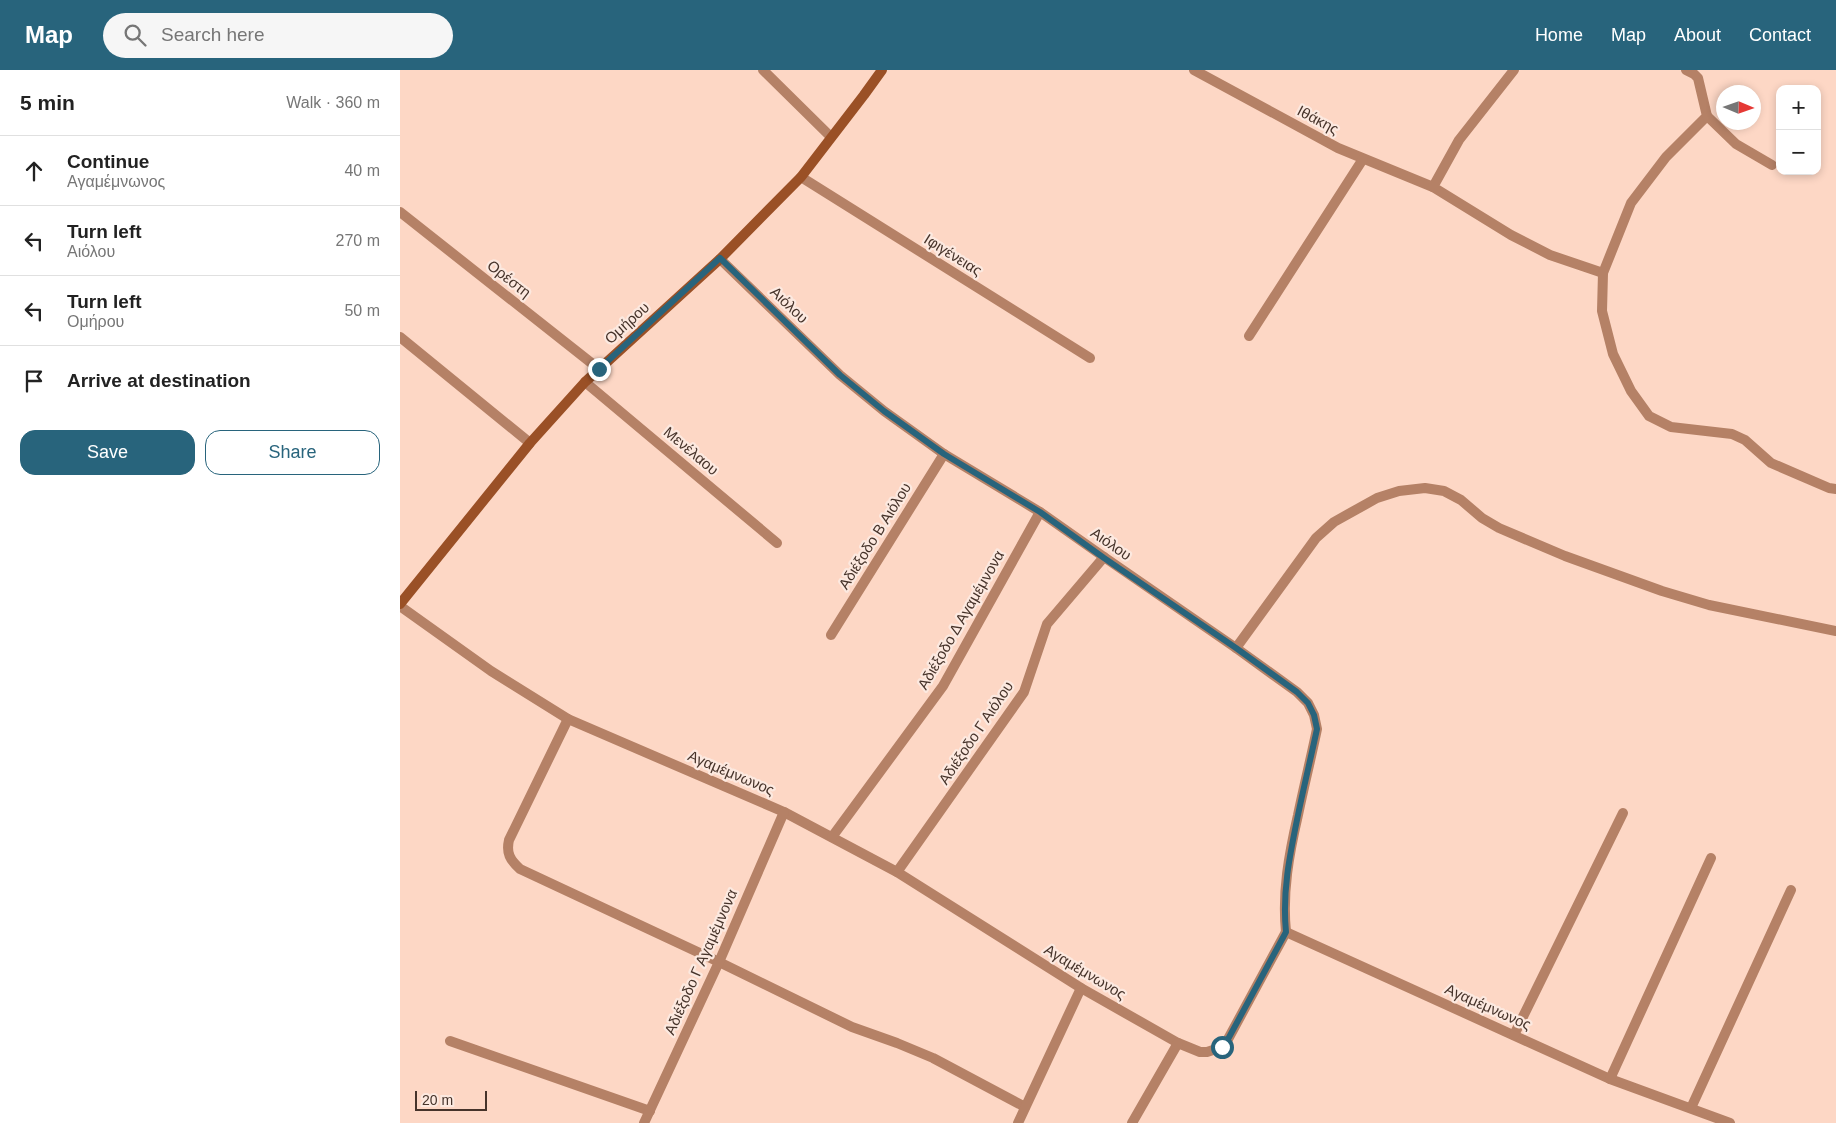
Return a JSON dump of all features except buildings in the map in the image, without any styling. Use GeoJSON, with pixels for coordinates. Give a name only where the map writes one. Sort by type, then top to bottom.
{"type":"FeatureCollection","features":[{"type":"Feature","properties":{"kind":"street"},"geometry":{"type":"LineString","coordinates":[[763,70],[831,138]]}},
{"type":"Feature","properties":{"kind":"street","name":"Ομήρου"},"geometry":{"type":"LineString","coordinates":[[400,605],[530,443],[585,382],[720,258],[801,177],[882,70]]}},
{"type":"Feature","properties":{"kind":"street","name":"Ιθάκης"},"geometry":{"type":"LineString","coordinates":[[1194,70],[1338,148],[1433,188],[1511,235],[1542,251],[1603,273]]}},
{"type":"Feature","properties":{"kind":"street"},"geometry":{"type":"LineString","coordinates":[[1433,188],[1459,140],[1514,70]]}},
{"type":"Feature","properties":{"kind":"street"},"geometry":{"type":"LineString","coordinates":[[1686,70],[1698,78],[1707,116],[1736,144],[1772,165]]}},
{"type":"Feature","properties":{"kind":"street"},"geometry":{"type":"LineString","coordinates":[[1707,116],[1666,156],[1631,203],[1603,273],[1602,311],[1613,354],[1631,391],[1649,416],[1671,427],[1732,434],[1745,440],[1771,463],[1821,485],[1836,489]]}},
{"type":"Feature","properties":{"kind":"street"},"geometry":{"type":"LineString","coordinates":[[1249,336],[1363,158]]}},
{"type":"Feature","properties":{"kind":"street","name":"Ιφιγένειας"},"geometry":{"type":"LineString","coordinates":[[801,177],[1090,358]]}},
{"type":"Feature","properties":{"kind":"street","name":"Ορέστη"},"geometry":{"type":"LineString","coordinates":[[400,212],[599,369]]}},
{"type":"Feature","properties":{"kind":"street","name":"Αιόλου"},"geometry":{"type":"LineString","coordinates":[[720,258],[840,375],[884,411],[944,454],[1040,512],[1236,648],[1297,692],[1308,703],[1314,715],[1317,729],[1288,859],[1284,890],[1286,932]]}},
{"type":"Feature","properties":{"kind":"street"},"geometry":{"type":"LineString","coordinates":[[400,337],[530,443]]}},
{"type":"Feature","properties":{"kind":"street","name":"Μενέλαου"},"geometry":{"type":"LineString","coordinates":[[585,382],[777,543]]}},
{"type":"Feature","properties":{"kind":"street","name":"Αδιέξοδο Β Αιόλου"},"geometry":{"type":"LineString","coordinates":[[831,635],[944,454]]}},
{"type":"Feature","properties":{"kind":"street"},"geometry":{"type":"LineString","coordinates":[[1236,648],[1316,538],[1334,522],[1376,498],[1399,491],[1425,488],[1444,492],[1461,500],[1482,518],[1516,535],[1565,556],[1662,591],[1709,605],[1836,630]]}},
{"type":"Feature","properties":{"kind":"street","name":"Αδιέξοδο Δ Αγαμέμνονα"},"geometry":{"type":"LineString","coordinates":[[832,838],[943,686],[1040,512]]}},
{"type":"Feature","properties":{"kind":"street","name":"Αδιέξοδο Γ Αιόλου"},"geometry":{"type":"LineString","coordinates":[[898,872],[1024,692],[1047,624],[1104,558]]}},
{"type":"Feature","properties":{"kind":"street","name":"Αγαμέμνωνος"},"geometry":{"type":"LineString","coordinates":[[400,605],[491,671],[568,719],[784,812],[898,872],[1081,988],[1178,1043],[1200,1052],[1214,1051],[1222,1047],[1227,1041],[1286,932],[1610,1079],[1730,1123]]}},
{"type":"Feature","properties":{"kind":"street"},"geometry":{"type":"LineString","coordinates":[[568,719],[509,840],[507,848],[509,857],[520,869],[719,962],[852,1027],[933,1058],[1025,1107]]}},
{"type":"Feature","properties":{"kind":"street","name":"Αδιέξοδο Γ Αγαμέμνονα"},"geometry":{"type":"LineString","coordinates":[[644,1123],[719,962],[784,812]]}},
{"type":"Feature","properties":{"kind":"street"},"geometry":{"type":"LineString","coordinates":[[1514,1035],[1623,814]]}},
{"type":"Feature","properties":{"kind":"street"},"geometry":{"type":"LineString","coordinates":[[1610,1079],[1711,858]]}},
{"type":"Feature","properties":{"kind":"street"},"geometry":{"type":"LineString","coordinates":[[1691,1108],[1791,890]]}},
{"type":"Feature","properties":{"kind":"street"},"geometry":{"type":"LineString","coordinates":[[1018,1123],[1081,988]]}},
{"type":"Feature","properties":{"kind":"street"},"geometry":{"type":"LineString","coordinates":[[450,1041],[650,1112]]}},
{"type":"Feature","properties":{"kind":"street"},"geometry":{"type":"LineString","coordinates":[[1132,1123],[1178,1043]]}},
{"type":"Feature","properties":{"kind":"route"},"geometry":{"type":"LineString","coordinates":[[599,369],[720,258],[840,375],[884,411],[944,454],[1040,512],[1236,648],[1297,692],[1308,703],[1314,715],[1317,729],[1288,859],[1284,890],[1286,932],[1222,1047]]}}]}
